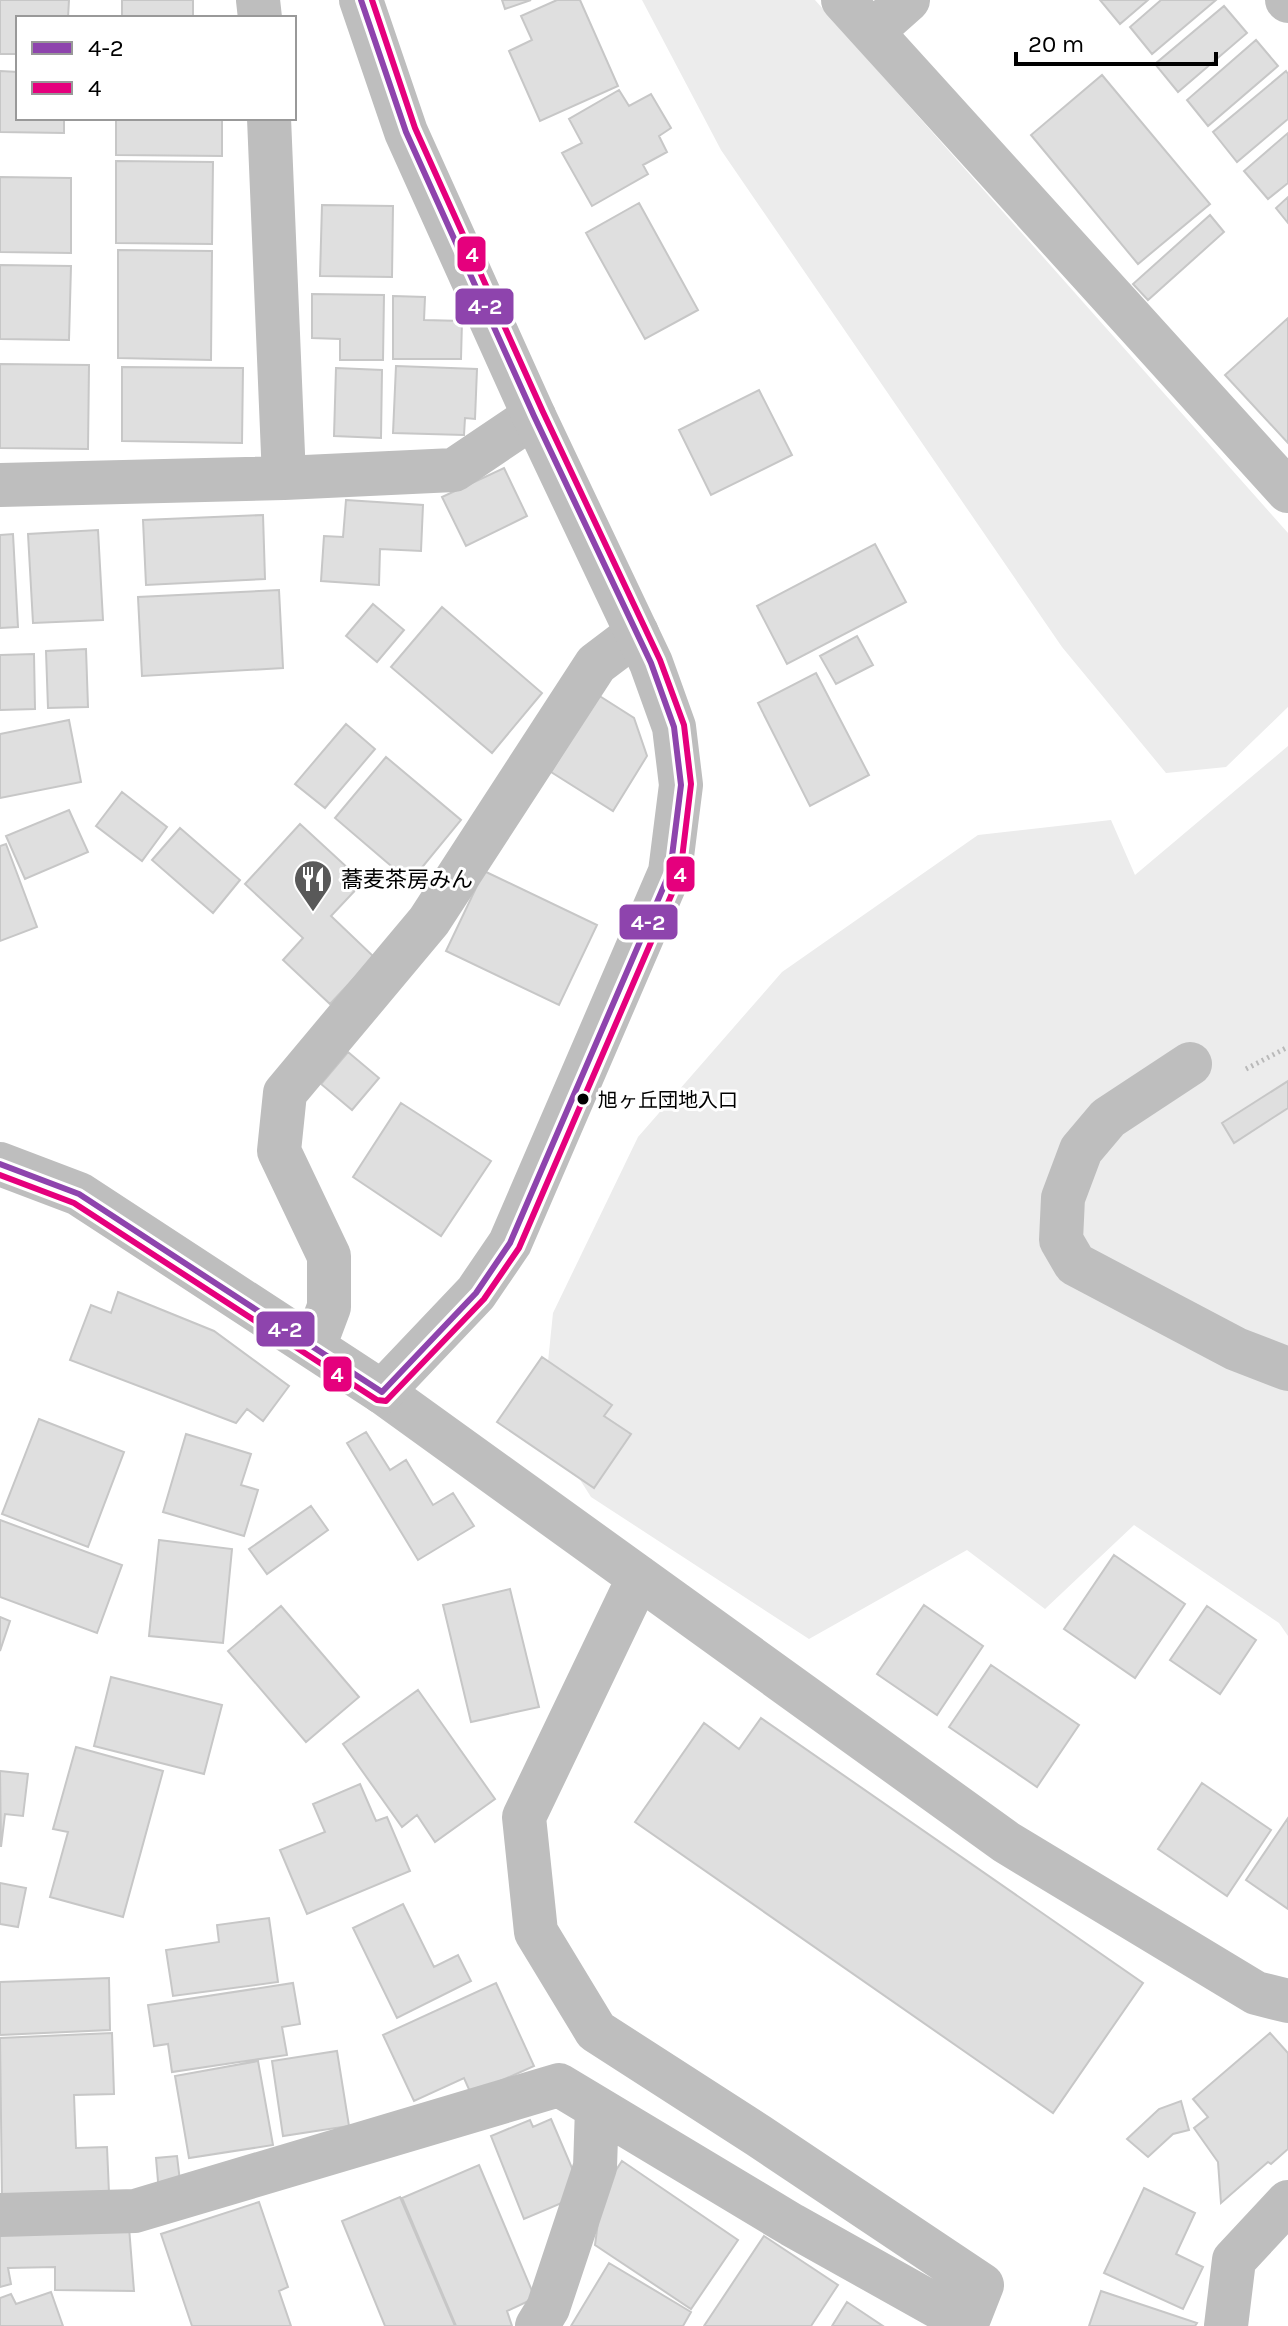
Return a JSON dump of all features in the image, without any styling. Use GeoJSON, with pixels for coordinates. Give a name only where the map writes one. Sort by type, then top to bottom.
{"type":"FeatureCollection","features":[{"type":"Feature","properties":{"kind":"street"},"geometry":{"type":"LineString","coordinates":[[361,0],[406,132],[534,416],[651,663],[674,727],[681,785],[670,872],[510,1243],[476,1293],[382,1392]]}},
{"type":"Feature","properties":{"kind":"street"},"geometry":{"type":"LineString","coordinates":[[843,0],[1288,491]]}},
{"type":"Feature","properties":{"kind":"street"},"geometry":{"type":"LineString","coordinates":[[872,32],[908,0]]}},
{"type":"Feature","properties":{"kind":"street"},"geometry":{"type":"LineString","coordinates":[[269,120],[284,478]]}},
{"type":"Feature","properties":{"kind":"street"},"geometry":{"type":"LineString","coordinates":[[0,485],[454,470],[534,416]]}},
{"type":"Feature","properties":{"kind":"street"},"geometry":{"type":"LineString","coordinates":[[314,1347],[329,1307],[329,1256],[279,1151],[285,1093],[429,921],[596,664],[637,633]]}},
{"type":"Feature","properties":{"kind":"street"},"geometry":{"type":"LineString","coordinates":[[1190,1064],[1108,1118],[1081,1150],[1063,1198],[1061,1240],[1075,1264],[1236,1349],[1288,1369]]}},
{"type":"Feature","properties":{"kind":"street"},"geometry":{"type":"LineString","coordinates":[[0,1164],[79,1194],[382,1392],[1006,1842],[1256,1993],[1288,2001]]}},
{"type":"Feature","properties":{"kind":"street"},"geometry":{"type":"LineString","coordinates":[[0,2215],[135,2211],[559,2085],[792,2225],[967,2323],[982,2285],[596,2031],[536,1932],[524,1817],[639,1577]]}},
{"type":"Feature","properties":{"kind":"street"},"geometry":{"type":"LineString","coordinates":[[537,2326],[548,2308],[595,2167],[597,2108]]}},
{"type":"Feature","properties":{"kind":"street"},"geometry":{"type":"LineString","coordinates":[[1226,2326],[1234,2260],[1288,2202]]}},
{"type":"Feature","properties":{"kind":"shaded area"},"geometry":{"type":"Polygon","coordinates":[[[642,0],[815,0],[1288,533],[1288,707],[1226,767],[1166,773],[1062,647],[721,150],[642,0]]]}},
{"type":"Feature","properties":{"kind":"shaded area"},"geometry":{"type":"Polygon","coordinates":[[[1288,746],[1288,1636],[1279,1623],[1134,1525],[1045,1609],[967,1550],[809,1639],[591,1497],[542,1420],[553,1313],[638,1137],[782,972],[978,835],[1111,820],[1135,875],[1288,746]]]}},
{"type":"Feature","properties":{"kind":"building"},"geometry":{"type":"Polygon","coordinates":[[[0,0],[69,0],[68,16],[16,16],[16,54],[0,54],[0,0]]]}},
{"type":"Feature","properties":{"kind":"building"},"geometry":{"type":"Polygon","coordinates":[[[122,0],[193,0],[193,16],[122,16],[122,0]]]}},
{"type":"Feature","properties":{"kind":"building"},"geometry":{"type":"Polygon","coordinates":[[[502,0],[531,0],[505,9],[502,0]]]}},
{"type":"Feature","properties":{"kind":"building"},"geometry":{"type":"Polygon","coordinates":[[[557,0],[580,0],[618,86],[540,121],[509,51],[532,40],[521,16],[557,0]]]}},
{"type":"Feature","properties":{"kind":"building"},"geometry":{"type":"Polygon","coordinates":[[[1100,0],[1148,0],[1120,24],[1100,0]]]}},
{"type":"Feature","properties":{"kind":"building"},"geometry":{"type":"Polygon","coordinates":[[[1161,0],[1216,0],[1152,54],[1130,27],[1161,0]]]}},
{"type":"Feature","properties":{"kind":"building"},"geometry":{"type":"Polygon","coordinates":[[[1224,6],[1247,33],[1178,92],[1155,64],[1224,6]]]}},
{"type":"Feature","properties":{"kind":"building"},"geometry":{"type":"Polygon","coordinates":[[[1256,40],[1278,66],[1208,126],[1187,100],[1256,40]]]}},
{"type":"Feature","properties":{"kind":"building"},"geometry":{"type":"Polygon","coordinates":[[[0,71],[16,72],[16,120],[64,120],[64,133],[0,132],[0,71]]]}},
{"type":"Feature","properties":{"kind":"building"},"geometry":{"type":"Polygon","coordinates":[[[1286,71],[1288,119],[1237,162],[1213,132],[1286,71]]]}},
{"type":"Feature","properties":{"kind":"building"},"geometry":{"type":"Polygon","coordinates":[[[1102,75],[1210,204],[1138,264],[1031,135],[1102,75]]]}},
{"type":"Feature","properties":{"kind":"building"},"geometry":{"type":"Polygon","coordinates":[[[619,90],[629,106],[651,94],[671,128],[659,136],[667,152],[643,165],[648,174],[592,206],[562,153],[582,143],[569,119],[619,90]]]}},
{"type":"Feature","properties":{"kind":"building"},"geometry":{"type":"Polygon","coordinates":[[[116,120],[222,120],[222,156],[116,155],[116,120]]]}},
{"type":"Feature","properties":{"kind":"building"},"geometry":{"type":"Polygon","coordinates":[[[1288,133],[1288,183],[1268,199],[1244,171],[1288,133]]]}},
{"type":"Feature","properties":{"kind":"building"},"geometry":{"type":"Polygon","coordinates":[[[116,161],[213,162],[212,244],[116,243],[116,161]]]}},
{"type":"Feature","properties":{"kind":"building"},"geometry":{"type":"Polygon","coordinates":[[[0,177],[71,178],[71,253],[0,252],[0,177]]]}},
{"type":"Feature","properties":{"kind":"building"},"geometry":{"type":"Polygon","coordinates":[[[1288,197],[1288,223],[1276,208],[1288,197]]]}},
{"type":"Feature","properties":{"kind":"building"},"geometry":{"type":"Polygon","coordinates":[[[639,203],[698,310],[645,339],[586,233],[639,203]]]}},
{"type":"Feature","properties":{"kind":"building"},"geometry":{"type":"Polygon","coordinates":[[[322,205],[393,206],[392,277],[320,276],[322,205]]]}},
{"type":"Feature","properties":{"kind":"building"},"geometry":{"type":"Polygon","coordinates":[[[1210,215],[1224,232],[1148,300],[1133,284],[1210,215]]]}},
{"type":"Feature","properties":{"kind":"building"},"geometry":{"type":"Polygon","coordinates":[[[118,250],[212,251],[211,360],[118,358],[118,250]]]}},
{"type":"Feature","properties":{"kind":"building"},"geometry":{"type":"Polygon","coordinates":[[[0,265],[71,266],[69,340],[0,339],[0,265]]]}},
{"type":"Feature","properties":{"kind":"building"},"geometry":{"type":"Polygon","coordinates":[[[312,294],[384,295],[383,360],[340,360],[340,339],[312,338],[312,294]]]}},
{"type":"Feature","properties":{"kind":"building"},"geometry":{"type":"Polygon","coordinates":[[[393,296],[425,297],[424,320],[462,321],[461,359],[393,359],[393,296]]]}},
{"type":"Feature","properties":{"kind":"building"},"geometry":{"type":"Polygon","coordinates":[[[1288,318],[1288,443],[1225,375],[1288,318]]]}},
{"type":"Feature","properties":{"kind":"building"},"geometry":{"type":"Polygon","coordinates":[[[0,364],[89,365],[88,449],[0,448],[0,364]]]}},
{"type":"Feature","properties":{"kind":"building"},"geometry":{"type":"Polygon","coordinates":[[[396,366],[477,369],[475,419],[465,418],[464,435],[393,433],[396,366]]]}},
{"type":"Feature","properties":{"kind":"building"},"geometry":{"type":"Polygon","coordinates":[[[122,367],[243,368],[242,443],[122,441],[122,367]]]}},
{"type":"Feature","properties":{"kind":"building"},"geometry":{"type":"Polygon","coordinates":[[[336,368],[382,370],[381,438],[334,436],[336,368]]]}},
{"type":"Feature","properties":{"kind":"building"},"geometry":{"type":"Polygon","coordinates":[[[759,390],[792,455],[711,495],[679,430],[759,390]]]}},
{"type":"Feature","properties":{"kind":"building"},"geometry":{"type":"Polygon","coordinates":[[[504,468],[527,516],[466,546],[442,497],[504,468]]]}},
{"type":"Feature","properties":{"kind":"building"},"geometry":{"type":"Polygon","coordinates":[[[346,500],[423,505],[421,551],[380,549],[379,585],[321,581],[324,536],[343,537],[346,500]]]}},
{"type":"Feature","properties":{"kind":"building"},"geometry":{"type":"Polygon","coordinates":[[[263,515],[265,579],[146,585],[143,520],[263,515]]]}},
{"type":"Feature","properties":{"kind":"building"},"geometry":{"type":"Polygon","coordinates":[[[98,530],[103,620],[33,623],[28,534],[98,530]]]}},
{"type":"Feature","properties":{"kind":"building"},"geometry":{"type":"Polygon","coordinates":[[[13,534],[18,627],[0,628],[0,535],[13,534]]]}},
{"type":"Feature","properties":{"kind":"building"},"geometry":{"type":"Polygon","coordinates":[[[875,544],[906,602],[787,664],[757,606],[875,544]]]}},
{"type":"Feature","properties":{"kind":"building"},"geometry":{"type":"Polygon","coordinates":[[[279,590],[283,668],[142,676],[138,597],[279,590]]]}},
{"type":"Feature","properties":{"kind":"building"},"geometry":{"type":"Polygon","coordinates":[[[373,604],[404,630],[377,662],[346,636],[373,604]]]}},
{"type":"Feature","properties":{"kind":"building"},"geometry":{"type":"Polygon","coordinates":[[[442,607],[542,693],[492,753],[391,667],[442,607]]]}},
{"type":"Feature","properties":{"kind":"building"},"geometry":{"type":"Polygon","coordinates":[[[857,636],[873,665],[836,684],[820,656],[857,636]]]}},
{"type":"Feature","properties":{"kind":"building"},"geometry":{"type":"Polygon","coordinates":[[[86,649],[88,707],[48,708],[46,651],[86,649]]]}},
{"type":"Feature","properties":{"kind":"building"},"geometry":{"type":"Polygon","coordinates":[[[34,654],[35,709],[0,710],[0,655],[34,654]]]}},
{"type":"Feature","properties":{"kind":"building"},"geometry":{"type":"Polygon","coordinates":[[[816,673],[869,775],[810,806],[758,703],[816,673]]]}},
{"type":"Feature","properties":{"kind":"building"},"geometry":{"type":"Polygon","coordinates":[[[598,695],[634,718],[647,756],[613,811],[551,772],[598,695]]]}},
{"type":"Feature","properties":{"kind":"building"},"geometry":{"type":"Polygon","coordinates":[[[69,720],[81,782],[0,798],[0,734],[69,720]]]}},
{"type":"Feature","properties":{"kind":"building"},"geometry":{"type":"Polygon","coordinates":[[[346,724],[375,749],[325,808],[295,784],[346,724]]]}},
{"type":"Feature","properties":{"kind":"building"},"geometry":{"type":"Polygon","coordinates":[[[386,757],[461,820],[410,882],[335,818],[386,757]]]}},
{"type":"Feature","properties":{"kind":"building"},"geometry":{"type":"Polygon","coordinates":[[[122,792],[167,827],[142,861],[96,826],[122,792]]]}},
{"type":"Feature","properties":{"kind":"building"},"geometry":{"type":"Polygon","coordinates":[[[69,810],[88,852],[25,879],[6,836],[69,810]]]}},
{"type":"Feature","properties":{"kind":"building"},"geometry":{"type":"Polygon","coordinates":[[[300,824],[363,882],[331,916],[374,957],[330,1004],[283,960],[303,938],[245,884],[300,824]]]}},
{"type":"Feature","properties":{"kind":"building"},"geometry":{"type":"Polygon","coordinates":[[[180,828],[240,880],[213,913],[152,860],[180,828]]]}},
{"type":"Feature","properties":{"kind":"building"},"geometry":{"type":"Polygon","coordinates":[[[6,844],[37,927],[0,941],[0,846],[6,844]]]}},
{"type":"Feature","properties":{"kind":"building"},"geometry":{"type":"Polygon","coordinates":[[[484,871],[597,925],[559,1005],[446,951],[484,871]]]}},
{"type":"Feature","properties":{"kind":"building"},"geometry":{"type":"Polygon","coordinates":[[[348,1052],[379,1078],[352,1110],[321,1084],[348,1052]]]}},
{"type":"Feature","properties":{"kind":"building"},"geometry":{"type":"Polygon","coordinates":[[[1288,1081],[1288,1108],[1234,1143],[1222,1123],[1288,1081]]]}},
{"type":"Feature","properties":{"kind":"building"},"geometry":{"type":"Polygon","coordinates":[[[401,1103],[491,1161],[441,1236],[353,1177],[401,1103]]]}},
{"type":"Feature","properties":{"kind":"building"},"geometry":{"type":"Polygon","coordinates":[[[118,1292],[214,1331],[289,1386],[263,1421],[247,1409],[236,1423],[70,1360],[91,1305],[111,1313],[118,1292]]]}},
{"type":"Feature","properties":{"kind":"building"},"geometry":{"type":"Polygon","coordinates":[[[542,1357],[612,1405],[604,1416],[631,1434],[594,1488],[497,1422],[542,1357]]]}},
{"type":"Feature","properties":{"kind":"building"},"geometry":{"type":"Polygon","coordinates":[[[39,1419],[124,1452],[88,1547],[2,1514],[39,1419]]]}},
{"type":"Feature","properties":{"kind":"building"},"geometry":{"type":"Polygon","coordinates":[[[366,1432],[390,1470],[406,1460],[433,1505],[453,1493],[474,1526],[418,1560],[347,1443],[366,1432]]]}},
{"type":"Feature","properties":{"kind":"building"},"geometry":{"type":"Polygon","coordinates":[[[186,1434],[251,1454],[241,1485],[258,1490],[244,1536],[163,1512],[186,1434]]]}},
{"type":"Feature","properties":{"kind":"building"},"geometry":{"type":"Polygon","coordinates":[[[311,1506],[328,1530],[267,1574],[249,1549],[311,1506]]]}},
{"type":"Feature","properties":{"kind":"building"},"geometry":{"type":"Polygon","coordinates":[[[0,1520],[122,1565],[97,1633],[0,1597],[0,1520]]]}},
{"type":"Feature","properties":{"kind":"building"},"geometry":{"type":"Polygon","coordinates":[[[159,1540],[232,1549],[223,1643],[149,1636],[159,1540]]]}},
{"type":"Feature","properties":{"kind":"building"},"geometry":{"type":"Polygon","coordinates":[[[1114,1555],[1185,1604],[1135,1678],[1064,1629],[1114,1555]]]}},
{"type":"Feature","properties":{"kind":"building"},"geometry":{"type":"Polygon","coordinates":[[[510,1589],[539,1707],[471,1722],[443,1605],[510,1589]]]}},
{"type":"Feature","properties":{"kind":"building"},"geometry":{"type":"Polygon","coordinates":[[[924,1605],[983,1646],[937,1715],[877,1674],[924,1605]]]}},
{"type":"Feature","properties":{"kind":"building"},"geometry":{"type":"Polygon","coordinates":[[[281,1606],[359,1697],[306,1742],[228,1651],[281,1606]]]}},
{"type":"Feature","properties":{"kind":"building"},"geometry":{"type":"Polygon","coordinates":[[[1207,1606],[1256,1640],[1220,1694],[1170,1660],[1207,1606]]]}},
{"type":"Feature","properties":{"kind":"building"},"geometry":{"type":"Polygon","coordinates":[[[0,1617],[10,1621],[0,1651],[0,1617]]]}},
{"type":"Feature","properties":{"kind":"building"},"geometry":{"type":"Polygon","coordinates":[[[991,1665],[1079,1725],[1037,1787],[949,1727],[991,1665]]]}},
{"type":"Feature","properties":{"kind":"building"},"geometry":{"type":"Polygon","coordinates":[[[111,1677],[222,1705],[204,1774],[94,1746],[111,1677]]]}},
{"type":"Feature","properties":{"kind":"building"},"geometry":{"type":"Polygon","coordinates":[[[418,1690],[495,1799],[435,1842],[417,1815],[402,1827],[343,1744],[418,1690]]]}},
{"type":"Feature","properties":{"kind":"building"},"geometry":{"type":"Polygon","coordinates":[[[761,1718],[1143,1983],[1053,2113],[635,1822],[704,1723],[739,1749],[761,1718]]]}},
{"type":"Feature","properties":{"kind":"building"},"geometry":{"type":"Polygon","coordinates":[[[76,1747],[163,1771],[123,1917],[50,1897],[68,1832],[53,1829],[76,1747]]]}},
{"type":"Feature","properties":{"kind":"building"},"geometry":{"type":"Polygon","coordinates":[[[0,1771],[28,1774],[23,1816],[5,1814],[1,1847],[0,1771]]]}},
{"type":"Feature","properties":{"kind":"building"},"geometry":{"type":"Polygon","coordinates":[[[1202,1783],[1271,1830],[1227,1896],[1158,1849],[1202,1783]]]}},
{"type":"Feature","properties":{"kind":"building"},"geometry":{"type":"Polygon","coordinates":[[[360,1784],[376,1821],[387,1817],[410,1871],[307,1914],[280,1850],[325,1832],[313,1804],[360,1784]]]}},
{"type":"Feature","properties":{"kind":"building"},"geometry":{"type":"Polygon","coordinates":[[[1288,1818],[1288,1909],[1246,1880],[1288,1818]]]}},
{"type":"Feature","properties":{"kind":"building"},"geometry":{"type":"Polygon","coordinates":[[[0,1883],[26,1888],[18,1927],[0,1924],[0,1883]]]}},
{"type":"Feature","properties":{"kind":"building"},"geometry":{"type":"Polygon","coordinates":[[[403,1904],[434,1967],[458,1955],[471,1981],[397,2018],[353,1928],[403,1904]]]}},
{"type":"Feature","properties":{"kind":"building"},"geometry":{"type":"Polygon","coordinates":[[[269,1918],[278,1982],[173,1996],[166,1950],[219,1942],[217,1925],[269,1918]]]}},
{"type":"Feature","properties":{"kind":"building"},"geometry":{"type":"Polygon","coordinates":[[[109,1978],[110,2030],[0,2035],[0,1982],[109,1978]]]}},
{"type":"Feature","properties":{"kind":"building"},"geometry":{"type":"Polygon","coordinates":[[[293,1983],[300,2024],[282,2027],[287,2055],[172,2072],[168,2044],[154,2046],[148,2005],[293,1983]]]}},
{"type":"Feature","properties":{"kind":"building"},"geometry":{"type":"Polygon","coordinates":[[[496,1983],[534,2066],[471,2094],[464,2078],[414,2101],[383,2035],[496,1983]]]}},
{"type":"Feature","properties":{"kind":"building"},"geometry":{"type":"Polygon","coordinates":[[[112,2033],[114,2094],[74,2095],[76,2148],[107,2147],[109,2193],[2,2197],[0,2038],[112,2033]]]}},
{"type":"Feature","properties":{"kind":"building"},"geometry":{"type":"Polygon","coordinates":[[[1270,2033],[1288,2053],[1288,2149],[1271,2164],[1268,2162],[1221,2203],[1218,2162],[1194,2128],[1208,2117],[1193,2099],[1270,2033]]]}},
{"type":"Feature","properties":{"kind":"building"},"geometry":{"type":"Polygon","coordinates":[[[337,2051],[349,2126],[283,2136],[272,2061],[337,2051]]]}},
{"type":"Feature","properties":{"kind":"building"},"geometry":{"type":"Polygon","coordinates":[[[258,2061],[273,2145],[189,2158],[175,2076],[258,2061]]]}},
{"type":"Feature","properties":{"kind":"building"},"geometry":{"type":"Polygon","coordinates":[[[1181,2101],[1189,2130],[1173,2134],[1148,2157],[1127,2139],[1159,2109],[1181,2101]]]}},
{"type":"Feature","properties":{"kind":"building"},"geometry":{"type":"Polygon","coordinates":[[[551,2119],[575,2175],[564,2202],[524,2219],[491,2136],[530,2120],[533,2127],[551,2119]]]}},
{"type":"Feature","properties":{"kind":"building"},"geometry":{"type":"Polygon","coordinates":[[[177,2156],[181,2190],[159,2193],[156,2158],[177,2156]]]}},
{"type":"Feature","properties":{"kind":"building"},"geometry":{"type":"Polygon","coordinates":[[[622,2161],[738,2240],[691,2309],[595,2245],[602,2191],[622,2161]]]}},
{"type":"Feature","properties":{"kind":"building"},"geometry":{"type":"Polygon","coordinates":[[[479,2165],[535,2298],[507,2311],[512,2326],[456,2326],[402,2198],[479,2165]]]}},
{"type":"Feature","properties":{"kind":"building"},"geometry":{"type":"Polygon","coordinates":[[[1144,2188],[1195,2213],[1176,2254],[1203,2267],[1183,2309],[1104,2273],[1144,2188]]]}},
{"type":"Feature","properties":{"kind":"building"},"geometry":{"type":"Polygon","coordinates":[[[400,2197],[455,2326],[385,2326],[342,2221],[400,2197]]]}},
{"type":"Feature","properties":{"kind":"building"},"geometry":{"type":"Polygon","coordinates":[[[259,2202],[288,2287],[279,2291],[291,2326],[192,2326],[161,2234],[259,2202]]]}},
{"type":"Feature","properties":{"kind":"building"},"geometry":{"type":"Polygon","coordinates":[[[0,2220],[129,2227],[134,2291],[55,2290],[55,2267],[8,2268],[11,2284],[0,2287],[0,2220]]]}},
{"type":"Feature","properties":{"kind":"building"},"geometry":{"type":"Polygon","coordinates":[[[764,2236],[838,2285],[811,2326],[704,2326],[764,2236]]]}},
{"type":"Feature","properties":{"kind":"building"},"geometry":{"type":"Polygon","coordinates":[[[609,2263],[691,2312],[683,2326],[571,2326],[609,2263]]]}},
{"type":"Feature","properties":{"kind":"building"},"geometry":{"type":"Polygon","coordinates":[[[1101,2291],[1197,2323],[1195,2326],[1089,2326],[1101,2291]]]}},
{"type":"Feature","properties":{"kind":"building"},"geometry":{"type":"Polygon","coordinates":[[[51,2292],[63,2326],[0,2326],[0,2298],[11,2294],[16,2304],[51,2292]]]}},
{"type":"Feature","properties":{"kind":"building"},"geometry":{"type":"Polygon","coordinates":[[[847,2302],[883,2326],[832,2326],[847,2302]]]}},
{"type":"Feature","properties":{"kind":"transit line","name":"4-2"},"geometry":{"type":"LineString","coordinates":[[0,1164],[79,1194],[382,1392],[476,1293],[510,1243],[670,872],[681,785],[674,727],[651,663],[534,416],[406,132],[361,0]]}},
{"type":"Feature","properties":{"kind":"transit line","name":"4"},"geometry":{"type":"LineString","coordinates":[[0,1175],[74,1203],[377,1400],[386,1401],[484,1299],[519,1248],[680,875],[691,784],[684,725],[660,660],[543,412],[415,128],[372,0]]}},
{"type":"Feature","properties":{"kind":"place","name":"蕎麦茶房みん"},"geometry":{"type":"Point","coordinates":[313,913]}},
{"type":"Feature","properties":{"kind":"place","name":"旭ヶ丘団地入口"},"geometry":{"type":"Point","coordinates":[583,1099]}}]}
